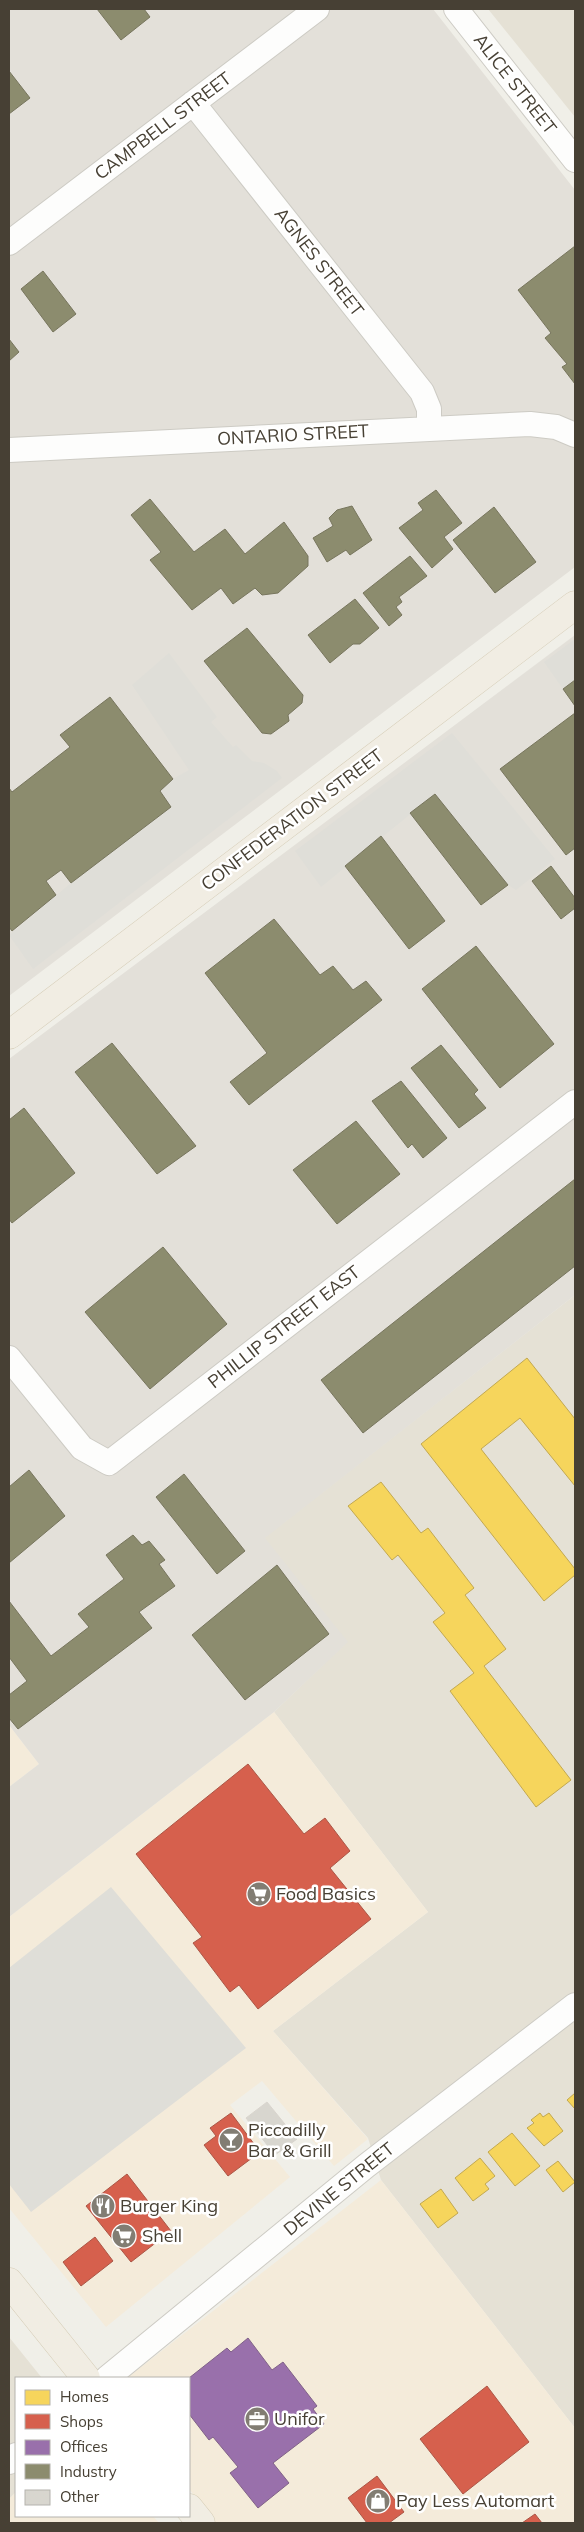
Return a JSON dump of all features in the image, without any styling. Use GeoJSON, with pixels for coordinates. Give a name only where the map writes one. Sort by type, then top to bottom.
{"type":"FeatureCollection","features":[{"type":"Feature","properties":{"kind":"main road","name":"CONFEDERATION STREET"},"geometry":{"type":"LineString","coordinates":[[9,1035],[575,605]]}},
{"type":"Feature","properties":{"kind":"main road"},"geometry":{"type":"LineString","coordinates":[[9,2282],[85,2377]]}},
{"type":"Feature","properties":{"kind":"main road"},"geometry":{"type":"LineString","coordinates":[[190,2509],[201,2523]]}},
{"type":"Feature","properties":{"kind":"street","name":"CAMPBELL STREET"},"geometry":{"type":"LineString","coordinates":[[9,243],[317,9]]}},
{"type":"Feature","properties":{"kind":"street","name":"ALICE STREET"},"geometry":{"type":"LineString","coordinates":[[456,9],[575,160]]}},
{"type":"Feature","properties":{"kind":"street","name":"AGNES STREET"},"geometry":{"type":"LineString","coordinates":[[193,103],[422,392],[429,409],[429,428]]}},
{"type":"Feature","properties":{"kind":"street","name":"ONTARIO STREET"},"geometry":{"type":"LineString","coordinates":[[9,450],[429,428],[545,425],[575,435]]}},
{"type":"Feature","properties":{"kind":"street","name":"PHILLIP STREET EAST"},"geometry":{"type":"LineString","coordinates":[[9,1358],[82,1448],[108,1463],[575,1102]]}},
{"type":"Feature","properties":{"kind":"street","name":"DEVINE STREET"},"geometry":{"type":"LineString","coordinates":[[107,2377],[366,2166],[575,2005]]}},
{"type":"Feature","properties":{"kind":"shaded area"},"geometry":{"type":"Polygon","coordinates":[[[9,9],[433,9],[575,190],[575,567],[9,996],[9,9]]]}},
{"type":"Feature","properties":{"kind":"shaded area"},"geometry":{"type":"Polygon","coordinates":[[[488,9],[575,9],[575,117],[488,9]]]}},
{"type":"Feature","properties":{"kind":"shaded area"},"geometry":{"type":"Polygon","coordinates":[[[575,635],[575,1295],[265,1538],[348,1642],[274,1712],[9,1917],[9,1787],[39,1764],[9,1725],[9,1059],[575,635]]]}},
{"type":"Feature","properties":{"kind":"shaded area"},"geometry":{"type":"Polygon","coordinates":[[[575,639],[575,680],[563,689],[544,662],[575,639]]]}},
{"type":"Feature","properties":{"kind":"shaded area"},"geometry":{"type":"Polygon","coordinates":[[[169,653],[217,717],[211,722],[233,747],[236,745],[252,761],[264,763],[277,771],[282,778],[33,969],[9,935],[71,883],[171,807],[160,791],[173,779],[189,770],[132,685],[169,653]]]}},
{"type":"Feature","properties":{"kind":"shaded area"},"geometry":{"type":"Polygon","coordinates":[[[452,733],[555,859],[516,890],[508,885],[435,794],[321,887],[295,851],[452,733]]]}},
{"type":"Feature","properties":{"kind":"shaded area"},"geometry":{"type":"Polygon","coordinates":[[[575,1295],[575,2428],[381,2180],[368,2138],[273,2031],[428,1912],[274,1712],[347,1642],[264,1538],[575,1295]]]}},
{"type":"Feature","properties":{"kind":"shaded area"},"geometry":{"type":"Polygon","coordinates":[[[274,1712],[428,1912],[273,2031],[368,2139],[334,2166],[262,2081],[230,2105],[290,2177],[106,2327],[9,2208],[9,1917],[274,1712]]]}},
{"type":"Feature","properties":{"kind":"shaded area"},"geometry":{"type":"Polygon","coordinates":[[[9,1725],[39,1764],[9,1787],[9,1725]]]}},
{"type":"Feature","properties":{"kind":"shaded area"},"geometry":{"type":"Polygon","coordinates":[[[111,1887],[246,2048],[31,2212],[9,2184],[9,1968],[111,1887]]]}},
{"type":"Feature","properties":{"kind":"shaded area"},"geometry":{"type":"Polygon","coordinates":[[[381,2180],[575,2428],[575,2523],[216,2523],[190,2490],[190,2377],[128,2377],[381,2180]]]}},
{"type":"Feature","properties":{"kind":"shaded area"},"geometry":{"type":"Polygon","coordinates":[[[9,2337],[41,2377],[15,2377],[15,2493],[9,2499],[9,2337]]]}},
{"type":"Feature","properties":{"kind":"shaded area"},"geometry":{"type":"Polygon","coordinates":[[[15,2493],[15,2517],[154,2517],[159,2523],[9,2523],[9,2499],[15,2493]]]}},
{"type":"Feature","properties":{"kind":"building: Homes"},"geometry":{"type":"Polygon","coordinates":[[[527,1358],[575,1419],[575,1486],[520,1418],[481,1449],[575,1569],[575,1575],[544,1601],[421,1444],[527,1358]]]}},
{"type":"Feature","properties":{"kind":"building: Homes"},"geometry":{"type":"Polygon","coordinates":[[[381,1482],[421,1533],[428,1528],[474,1588],[465,1595],[506,1649],[484,1666],[571,1780],[536,1807],[450,1691],[474,1673],[433,1622],[445,1613],[398,1555],[392,1560],[348,1506],[381,1482]]]}},
{"type":"Feature","properties":{"kind":"building: Homes"},"geometry":{"type":"Polygon","coordinates":[[[575,2093],[575,2109],[567,2100],[575,2093]]]}},
{"type":"Feature","properties":{"kind":"building: Homes"},"geometry":{"type":"Polygon","coordinates":[[[540,2113],[543,2117],[549,2113],[563,2131],[544,2146],[527,2128],[534,2123],[531,2120],[540,2113]]]}},
{"type":"Feature","properties":{"kind":"building: Homes"},"geometry":{"type":"Polygon","coordinates":[[[512,2133],[540,2166],[515,2186],[488,2152],[512,2133]]]}},
{"type":"Feature","properties":{"kind":"building: Homes"},"geometry":{"type":"Polygon","coordinates":[[[480,2158],[495,2176],[485,2184],[489,2189],[473,2201],[455,2178],[480,2158]]]}},
{"type":"Feature","properties":{"kind":"building: Homes"},"geometry":{"type":"Polygon","coordinates":[[[558,2161],[575,2182],[563,2192],[546,2170],[558,2161]]]}},
{"type":"Feature","properties":{"kind":"building: Homes"},"geometry":{"type":"Polygon","coordinates":[[[441,2189],[458,2213],[438,2228],[420,2204],[441,2189]]]}},
{"type":"Feature","properties":{"kind":"building: Shops","name":"Food Basics"},"geometry":{"type":"Polygon","coordinates":[[[248,1764],[304,1834],[325,1818],[350,1851],[330,1868],[371,1919],[258,2009],[239,1985],[230,1992],[193,1943],[202,1937],[136,1854],[248,1764]]]}},
{"type":"Feature","properties":{"kind":"building: Shops","name":"Piccadilly Bar & Grill"},"geometry":{"type":"Polygon","coordinates":[[[231,2113],[260,2152],[228,2176],[204,2145],[216,2136],[210,2128],[231,2113]]]}},
{"type":"Feature","properties":{"kind":"building: Shops"},"geometry":{"type":"Polygon","coordinates":[[[127,2174],[171,2231],[131,2262],[86,2206],[127,2174]]]}},
{"type":"Feature","properties":{"kind":"building: Shops"},"geometry":{"type":"Polygon","coordinates":[[[95,2237],[113,2261],[81,2286],[63,2262],[95,2237]]]}},
{"type":"Feature","properties":{"kind":"building: Shops"},"geometry":{"type":"Polygon","coordinates":[[[487,2386],[529,2442],[463,2494],[420,2439],[487,2386]]]}},
{"type":"Feature","properties":{"kind":"building: Shops"},"geometry":{"type":"Polygon","coordinates":[[[377,2476],[404,2512],[389,2523],[367,2523],[348,2498],[377,2476]]]}},
{"type":"Feature","properties":{"kind":"building: Shops"},"geometry":{"type":"Polygon","coordinates":[[[535,2514],[542,2523],[522,2523],[535,2514]]]}},
{"type":"Feature","properties":{"kind":"building: Offices","name":"Unifor"},"geometry":{"type":"Polygon","coordinates":[[[248,2338],[272,2370],[283,2362],[317,2406],[313,2409],[324,2424],[273,2463],[289,2483],[258,2508],[230,2473],[238,2467],[213,2437],[209,2440],[190,2415],[190,2377],[227,2348],[231,2352],[248,2338]]]}},
{"type":"Feature","properties":{"kind":"building: Industry"},"geometry":{"type":"Polygon","coordinates":[[[97,9],[144,9],[150,17],[121,40],[97,9]]]}},
{"type":"Feature","properties":{"kind":"building: Industry"},"geometry":{"type":"Polygon","coordinates":[[[9,71],[30,98],[9,114],[9,71]]]}},
{"type":"Feature","properties":{"kind":"building: Industry"},"geometry":{"type":"Polygon","coordinates":[[[575,246],[575,384],[562,367],[567,364],[545,338],[551,333],[518,290],[575,246]]]}},
{"type":"Feature","properties":{"kind":"building: Industry"},"geometry":{"type":"Polygon","coordinates":[[[43,271],[76,314],[53,332],[21,289],[43,271]]]}},
{"type":"Feature","properties":{"kind":"building: Industry"},"geometry":{"type":"Polygon","coordinates":[[[9,339],[19,352],[9,361],[9,339]]]}},
{"type":"Feature","properties":{"kind":"building: Industry"},"geometry":{"type":"Polygon","coordinates":[[[436,490],[462,523],[444,537],[453,549],[432,568],[399,528],[423,510],[418,503],[436,490]]]}},
{"type":"Feature","properties":{"kind":"building: Industry"},"geometry":{"type":"Polygon","coordinates":[[[150,499],[194,552],[225,529],[245,554],[284,522],[308,556],[308,566],[278,593],[262,595],[255,588],[233,604],[221,588],[192,610],[150,560],[161,552],[131,515],[150,499]]]}},
{"type":"Feature","properties":{"kind":"building: Industry"},"geometry":{"type":"Polygon","coordinates":[[[352,506],[372,540],[350,555],[346,550],[327,562],[313,538],[333,526],[329,518],[337,510],[352,506]]]}},
{"type":"Feature","properties":{"kind":"building: Industry"},"geometry":{"type":"Polygon","coordinates":[[[494,507],[536,562],[495,593],[453,540],[494,507]]]}},
{"type":"Feature","properties":{"kind":"building: Industry"},"geometry":{"type":"Polygon","coordinates":[[[410,556],[427,576],[399,597],[402,602],[396,607],[402,615],[389,626],[363,593],[410,556]]]}},
{"type":"Feature","properties":{"kind":"building: Industry"},"geometry":{"type":"Polygon","coordinates":[[[355,599],[379,628],[360,644],[353,644],[330,663],[308,635],[355,599]]]}},
{"type":"Feature","properties":{"kind":"building: Industry"},"geometry":{"type":"Polygon","coordinates":[[[247,628],[303,695],[302,703],[288,715],[289,721],[271,734],[262,733],[204,661],[247,628]]]}},
{"type":"Feature","properties":{"kind":"building: Industry"},"geometry":{"type":"Polygon","coordinates":[[[575,680],[575,706],[563,689],[575,680]]]}},
{"type":"Feature","properties":{"kind":"building: Industry"},"geometry":{"type":"Polygon","coordinates":[[[110,697],[173,779],[160,791],[171,807],[71,883],[61,870],[46,881],[56,895],[12,931],[9,927],[9,788],[12,792],[70,747],[60,735],[110,697]]]}},
{"type":"Feature","properties":{"kind":"building: Industry"},"geometry":{"type":"Polygon","coordinates":[[[575,713],[575,848],[566,855],[500,769],[575,713]]]}},
{"type":"Feature","properties":{"kind":"building: Industry"},"geometry":{"type":"Polygon","coordinates":[[[435,794],[508,885],[481,905],[410,813],[435,794]]]}},
{"type":"Feature","properties":{"kind":"building: Industry"},"geometry":{"type":"Polygon","coordinates":[[[381,836],[445,921],[409,949],[345,866],[381,836]]]}},
{"type":"Feature","properties":{"kind":"building: Industry"},"geometry":{"type":"Polygon","coordinates":[[[551,866],[575,898],[575,908],[561,919],[532,881],[551,866]]]}},
{"type":"Feature","properties":{"kind":"building: Industry"},"geometry":{"type":"Polygon","coordinates":[[[274,919],[320,975],[333,966],[353,990],[366,981],[382,1000],[249,1105],[230,1082],[267,1053],[205,973],[274,919]]]}},
{"type":"Feature","properties":{"kind":"building: Industry"},"geometry":{"type":"Polygon","coordinates":[[[476,946],[554,1044],[500,1088],[422,989],[476,946]]]}},
{"type":"Feature","properties":{"kind":"building: Industry"},"geometry":{"type":"Polygon","coordinates":[[[112,1043],[196,1146],[157,1174],[75,1072],[112,1043]]]}},
{"type":"Feature","properties":{"kind":"building: Industry"},"geometry":{"type":"Polygon","coordinates":[[[441,1045],[478,1090],[474,1094],[486,1108],[459,1128],[411,1068],[441,1045]]]}},
{"type":"Feature","properties":{"kind":"building: Industry"},"geometry":{"type":"Polygon","coordinates":[[[401,1081],[447,1138],[423,1158],[412,1144],[408,1148],[372,1101],[401,1081]]]}},
{"type":"Feature","properties":{"kind":"building: Industry"},"geometry":{"type":"Polygon","coordinates":[[[24,1108],[75,1173],[12,1223],[9,1219],[9,1120],[24,1108]]]}},
{"type":"Feature","properties":{"kind":"building: Industry"},"geometry":{"type":"Polygon","coordinates":[[[356,1121],[400,1174],[337,1224],[293,1170],[356,1121]]]}},
{"type":"Feature","properties":{"kind":"building: Industry"},"geometry":{"type":"Polygon","coordinates":[[[575,1179],[575,1266],[363,1433],[321,1380],[575,1179]]]}},
{"type":"Feature","properties":{"kind":"building: Industry"},"geometry":{"type":"Polygon","coordinates":[[[163,1247],[227,1324],[150,1389],[85,1312],[163,1247]]]}},
{"type":"Feature","properties":{"kind":"building: Industry"},"geometry":{"type":"Polygon","coordinates":[[[29,1470],[65,1516],[9,1563],[9,1487],[29,1470]]]}},
{"type":"Feature","properties":{"kind":"building: Industry"},"geometry":{"type":"Polygon","coordinates":[[[184,1474],[245,1551],[217,1574],[156,1497],[184,1474]]]}},
{"type":"Feature","properties":{"kind":"building: Industry"},"geometry":{"type":"Polygon","coordinates":[[[133,1535],[142,1545],[149,1541],[165,1560],[159,1564],[175,1586],[139,1612],[152,1628],[18,1729],[9,1718],[9,1695],[27,1681],[9,1657],[9,1601],[51,1656],[89,1627],[78,1614],[124,1579],[106,1555],[133,1535]]]}},
{"type":"Feature","properties":{"kind":"building: Industry"},"geometry":{"type":"Polygon","coordinates":[[[277,1565],[329,1634],[245,1700],[192,1635],[277,1565]]]}},
{"type":"Feature","properties":{"kind":"building: Other"},"geometry":{"type":"Polygon","coordinates":[[[267,2102],[297,2139],[275,2155],[246,2118],[267,2102]]]}},
{"type":"Feature","properties":{"kind":"place","name":"Food Basics"},"geometry":{"type":"Point","coordinates":[259,1894]}},
{"type":"Feature","properties":{"kind":"place","name":"Piccadilly Bar & Grill"},"geometry":{"type":"Point","coordinates":[231,2140]}},
{"type":"Feature","properties":{"kind":"place","name":"Burger King"},"geometry":{"type":"Point","coordinates":[103,2206]}},
{"type":"Feature","properties":{"kind":"place","name":"Shell"},"geometry":{"type":"Point","coordinates":[124,2236]}},
{"type":"Feature","properties":{"kind":"place","name":"Unifor"},"geometry":{"type":"Point","coordinates":[257,2419]}},
{"type":"Feature","properties":{"kind":"place","name":"Pay Less Automart"},"geometry":{"type":"Point","coordinates":[378,2501]}}]}
